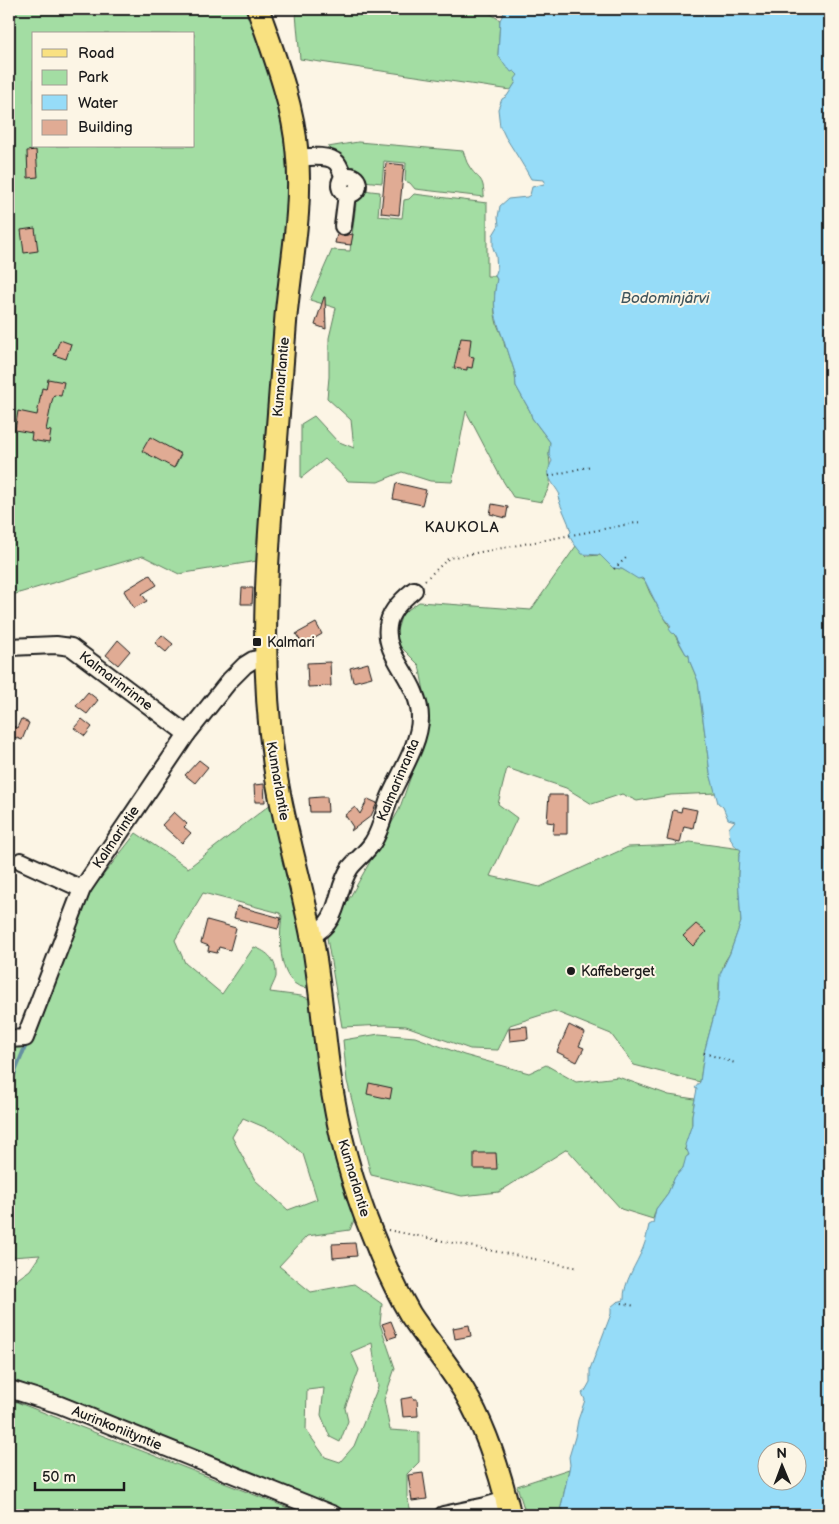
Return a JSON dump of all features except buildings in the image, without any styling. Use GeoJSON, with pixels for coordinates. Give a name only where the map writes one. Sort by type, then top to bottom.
{"type":"FeatureCollection","features":[{"type":"Feature","properties":{"kind":"main road","name":"Kunnarlantie"},"geometry":{"type":"LineString","coordinates":[[258,9],[289,104],[298,158],[296,221],[270,522],[265,612],[265,658],[269,728],[274,765],[289,842],[312,935],[336,1110],[348,1164],[360,1203],[374,1240],[408,1310],[463,1388],[476,1412],[491,1449],[508,1507]]}},
{"type":"Feature","properties":{"kind":"street"},"geometry":{"type":"LineString","coordinates":[[298,158],[331,159],[336,163],[344,178],[340,185],[342,191],[347,194],[343,226]]}},
{"type":"Feature","properties":{"kind":"street","name":"Kalmarinranta"},"geometry":{"type":"LineString","coordinates":[[312,935],[329,923],[350,868],[373,842],[390,797],[417,737],[420,719],[419,702],[414,687],[390,648],[387,636],[388,624],[394,613],[405,596],[414,590]]}},
{"type":"Feature","properties":{"kind":"street","name":"Kalmarinrinne"},"geometry":{"type":"LineString","coordinates":[[9,647],[56,645],[71,647],[187,734]]}},
{"type":"Feature","properties":{"kind":"street","name":"Kalmarintie"},"geometry":{"type":"LineString","coordinates":[[9,1039],[25,1038],[82,889],[187,734],[230,680],[245,665],[253,660],[265,658]]}},
{"type":"Feature","properties":{"kind":"street"},"geometry":{"type":"LineString","coordinates":[[21,860],[82,889]]}},
{"type":"Feature","properties":{"kind":"street","name":"Aurinkoniityntie"},"geometry":{"type":"LineString","coordinates":[[9,1389],[60,1405],[334,1515]]}},
{"type":"Feature","properties":{"kind":"street"},"geometry":{"type":"LineString","coordinates":[[443,1515],[486,1506],[508,1507]]}},
{"type":"Feature","properties":{"kind":"path"},"geometry":{"type":"LineString","coordinates":[[549,476],[591,466]]}},
{"type":"Feature","properties":{"kind":"path"},"geometry":{"type":"LineString","coordinates":[[414,590],[449,558],[641,522]]}},
{"type":"Feature","properties":{"kind":"path"},"geometry":{"type":"LineString","coordinates":[[614,569],[626,558]]}},
{"type":"Feature","properties":{"kind":"path"},"geometry":{"type":"LineString","coordinates":[[704,1053],[735,1063]]}},
{"type":"Feature","properties":{"kind":"path"},"geometry":{"type":"LineString","coordinates":[[389,1237],[386,1230],[579,1268]]}},
{"type":"Feature","properties":{"kind":"path"},"geometry":{"type":"LineString","coordinates":[[617,1302],[635,1306]]}},
{"type":"Feature","properties":{"kind":"green space"},"geometry":{"type":"Polygon","coordinates":[[[9,9],[253,9],[293,157],[263,560],[179,574],[143,556],[9,596],[9,9]]]}},
{"type":"Feature","properties":{"kind":"green space"},"geometry":{"type":"Polygon","coordinates":[[[300,9],[483,9],[500,20],[498,55],[518,75],[516,82],[511,90],[300,59],[296,14],[300,9]]]}},
{"type":"Feature","properties":{"kind":"green space"},"geometry":{"type":"Polygon","coordinates":[[[358,142],[463,151],[472,171],[482,181],[484,197],[415,189],[410,183],[405,181],[406,163],[384,161],[382,183],[363,181],[358,173],[348,171],[327,153],[328,147],[358,142]]]}},
{"type":"Feature","properties":{"kind":"green space"},"geometry":{"type":"Polygon","coordinates":[[[362,190],[380,192],[378,216],[402,218],[404,200],[409,199],[414,194],[487,203],[487,276],[495,276],[497,279],[494,302],[497,324],[515,373],[516,386],[532,418],[550,442],[550,483],[542,502],[513,497],[466,411],[452,482],[430,481],[402,472],[378,482],[348,481],[325,459],[301,478],[301,424],[314,416],[337,441],[354,448],[351,420],[327,398],[329,338],[336,308],[310,300],[332,250],[350,251],[357,195],[362,190]]]}},
{"type":"Feature","properties":{"kind":"green space"},"geometry":{"type":"Polygon","coordinates":[[[576,546],[587,556],[600,555],[613,568],[622,569],[645,581],[650,593],[686,654],[689,655],[698,681],[710,773],[716,793],[671,795],[637,801],[622,794],[592,804],[566,788],[507,768],[498,804],[517,818],[490,876],[540,887],[628,847],[681,845],[690,842],[741,849],[738,876],[741,922],[730,953],[724,963],[719,983],[719,997],[704,1053],[700,1082],[634,1065],[611,1034],[554,1011],[510,1025],[498,1050],[470,1049],[406,1026],[342,1027],[327,938],[399,810],[430,722],[419,665],[394,640],[402,614],[419,602],[531,610],[576,546]]]}},
{"type":"Feature","properties":{"kind":"green space"},"geometry":{"type":"Polygon","coordinates":[[[276,800],[314,980],[309,988],[299,986],[291,980],[286,971],[282,960],[280,937],[282,916],[280,913],[203,893],[175,940],[185,963],[222,994],[254,947],[267,954],[275,966],[276,977],[270,992],[310,999],[358,1210],[350,1230],[307,1236],[279,1266],[311,1292],[354,1284],[382,1304],[380,1324],[395,1368],[384,1400],[390,1430],[419,1432],[419,1462],[407,1474],[407,1498],[412,1514],[352,1515],[9,1378],[9,1285],[30,1270],[40,1255],[11,1257],[9,1259],[9,1058],[11,1045],[31,1036],[80,905],[136,833],[188,868],[276,800]],[[243,1118],[232,1137],[255,1180],[288,1210],[317,1199],[303,1154],[278,1133],[243,1118]],[[372,1343],[351,1352],[359,1370],[345,1408],[348,1421],[340,1442],[330,1437],[321,1415],[324,1388],[307,1390],[306,1430],[325,1457],[340,1462],[354,1446],[378,1387],[372,1343]]]}},
{"type":"Feature","properties":{"kind":"green space"},"geometry":{"type":"Polygon","coordinates":[[[379,1034],[415,1037],[464,1055],[529,1073],[546,1065],[576,1082],[618,1077],[669,1095],[695,1099],[692,1124],[685,1149],[689,1153],[683,1168],[675,1177],[668,1193],[656,1209],[653,1219],[621,1209],[567,1149],[499,1192],[462,1196],[371,1175],[347,1081],[343,1040],[379,1034]]]}},
{"type":"Feature","properties":{"kind":"green space"},"geometry":{"type":"Polygon","coordinates":[[[9,1399],[32,1408],[306,1515],[9,1515],[9,1399]]]}},
{"type":"Feature","properties":{"kind":"green space"},"geometry":{"type":"Polygon","coordinates":[[[569,1469],[561,1507],[565,1515],[526,1515],[517,1486],[569,1469]]]}},
{"type":"Feature","properties":{"kind":"water","name":"Bodominjärvi"},"geometry":{"type":"Polygon","coordinates":[[[506,9],[830,9],[830,1515],[565,1515],[561,1507],[570,1465],[569,1457],[585,1400],[582,1393],[590,1382],[590,1369],[611,1314],[611,1307],[617,1302],[624,1300],[628,1280],[644,1245],[649,1225],[653,1223],[656,1209],[668,1193],[675,1177],[683,1168],[686,1157],[689,1155],[685,1145],[692,1124],[697,1089],[695,1088],[700,1082],[704,1053],[719,997],[720,974],[741,922],[738,876],[741,850],[733,843],[730,835],[729,828],[735,821],[728,819],[723,807],[718,803],[710,773],[698,681],[689,655],[686,654],[675,634],[669,629],[671,626],[661,613],[642,578],[638,579],[622,569],[613,568],[600,555],[582,554],[572,540],[569,534],[571,532],[570,527],[558,497],[560,495],[549,476],[552,461],[549,455],[550,442],[532,418],[516,386],[515,373],[495,313],[494,302],[497,279],[495,276],[497,270],[493,235],[499,225],[500,206],[508,199],[527,197],[530,195],[532,187],[544,184],[545,182],[544,180],[531,179],[500,127],[498,109],[502,99],[507,96],[516,82],[515,79],[518,75],[506,67],[498,55],[500,20],[506,9]]]}},
{"type":"Feature","properties":{"kind":"waterway"},"geometry":{"type":"LineString","coordinates":[[9,1087],[27,1042]]}},
{"type":"Feature","properties":{"kind":"place","name":"Kalmari"},"geometry":{"type":"Point","coordinates":[257,642]}},
{"type":"Feature","properties":{"kind":"place","name":"Kaffeberget"},"geometry":{"type":"Point","coordinates":[571,971]}},
{"type":"Feature","properties":{"kind":"district","name":"KAUKOLA"},"geometry":{"type":"Point","coordinates":[462,527]}}]}
